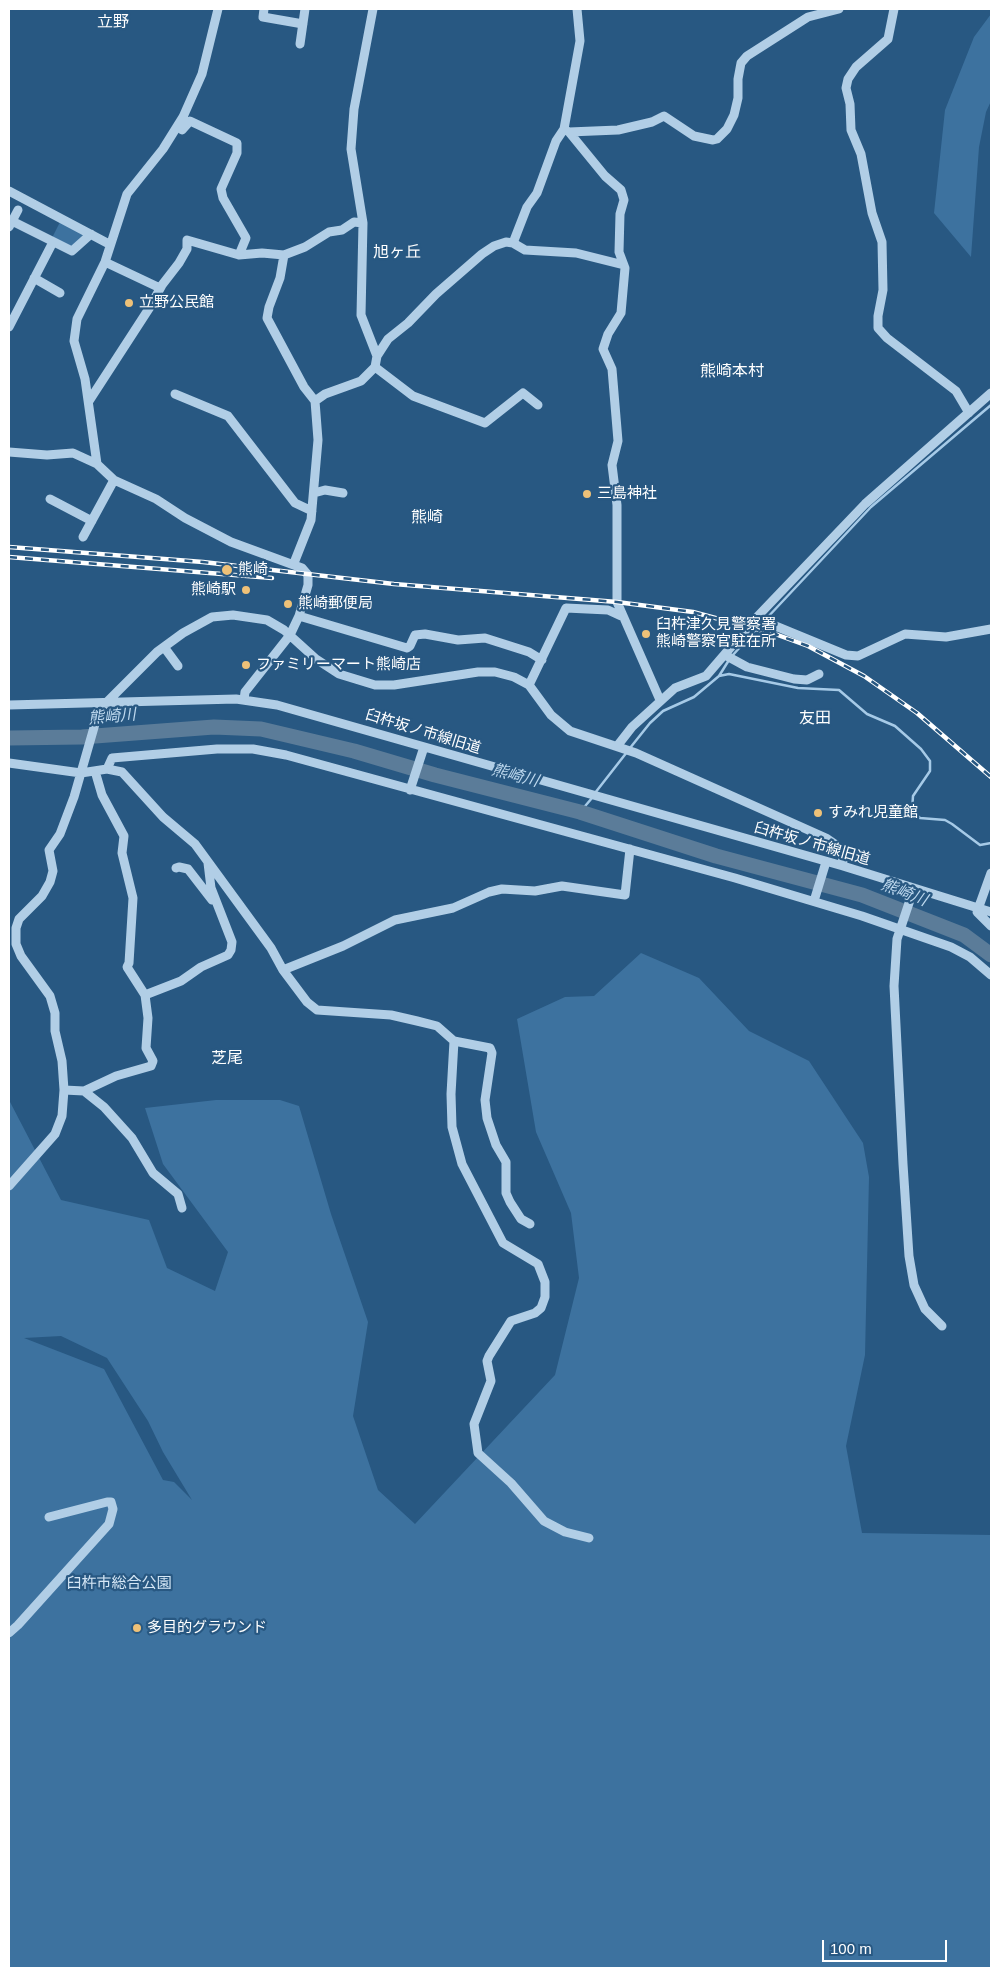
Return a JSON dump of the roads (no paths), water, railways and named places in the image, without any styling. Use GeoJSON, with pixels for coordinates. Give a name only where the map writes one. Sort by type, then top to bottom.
{"type":"FeatureCollection","features":[{"type":"Feature","properties":{"kind":"street"},"geometry":{"type":"LineString","coordinates":[[97,464],[89,401],[74,336],[77,319],[105,262],[109,244],[127,194],[163,149],[183,117],[202,74],[218,9]]}},
{"type":"Feature","properties":{"kind":"street"},"geometry":{"type":"LineString","coordinates":[[264,9],[263,17],[303,24]]}},
{"type":"Feature","properties":{"kind":"street"},"geometry":{"type":"LineString","coordinates":[[300,44],[305,9]]}},
{"type":"Feature","properties":{"kind":"street"},"geometry":{"type":"LineString","coordinates":[[373,9],[352,126],[352,156],[363,222],[361,315],[377,356]]}},
{"type":"Feature","properties":{"kind":"street"},"geometry":{"type":"LineString","coordinates":[[513,243],[527,207],[537,193],[556,141],[566,130],[580,41],[577,9]]}},
{"type":"Feature","properties":{"kind":"street"},"geometry":{"type":"LineString","coordinates":[[566,130],[618,130],[652,122],[664,116],[694,136],[713,140],[717,139],[726,129],[734,115],[738,98],[738,79],[741,62],[747,56],[808,17],[838,9]]}},
{"type":"Feature","properties":{"kind":"street"},"geometry":{"type":"LineString","coordinates":[[894,9],[888,39],[856,67],[848,79],[846,88],[850,104],[851,130],[861,154],[872,213],[882,242],[883,290],[878,316],[878,328],[956,391],[969,413]]}},
{"type":"Feature","properties":{"kind":"street"},"geometry":{"type":"LineString","coordinates":[[163,149],[171,144],[190,120],[237,143],[236,153],[221,189],[223,198],[246,238],[239,255]]}},
{"type":"Feature","properties":{"kind":"street"},"geometry":{"type":"LineString","coordinates":[[566,130],[606,176],[621,190],[624,200],[620,214],[619,252],[624,265],[621,313],[608,334],[603,349],[612,369],[618,440],[612,465],[617,505],[617,602],[621,616],[660,700]]}},
{"type":"Feature","properties":{"kind":"street"},"geometry":{"type":"LineString","coordinates":[[9,190],[109,244]]}},
{"type":"Feature","properties":{"kind":"street"},"geometry":{"type":"LineString","coordinates":[[18,210],[10,224],[72,251],[91,234]]}},
{"type":"Feature","properties":{"kind":"street"},"geometry":{"type":"LineString","coordinates":[[89,401],[150,307],[160,288],[179,263],[187,249],[187,240],[239,255],[262,253],[284,255],[305,248],[330,232],[342,230],[354,222],[363,222]]}},
{"type":"Feature","properties":{"kind":"street"},"geometry":{"type":"LineString","coordinates":[[9,327],[53,242]]}},
{"type":"Feature","properties":{"kind":"street"},"geometry":{"type":"LineString","coordinates":[[315,401],[325,394],[361,381],[375,367],[377,356],[388,339],[408,324],[436,294],[494,246],[506,242],[513,243],[525,250],[576,253],[624,265]]}},
{"type":"Feature","properties":{"kind":"street"},"geometry":{"type":"LineString","coordinates":[[284,255],[280,278],[267,318],[304,386],[315,401],[318,440],[312,511],[294,563]]}},
{"type":"Feature","properties":{"kind":"street"},"geometry":{"type":"LineString","coordinates":[[105,262],[160,288]]}},
{"type":"Feature","properties":{"kind":"street"},"geometry":{"type":"LineString","coordinates":[[34,278],[60,293]]}},
{"type":"Feature","properties":{"kind":"street"},"geometry":{"type":"LineString","coordinates":[[375,367],[413,396],[484,423],[523,393],[538,405]]}},
{"type":"Feature","properties":{"kind":"street"},"geometry":{"type":"LineString","coordinates":[[620,746],[632,727],[660,700],[675,688],[706,676],[728,658],[865,504],[991,393]]}},
{"type":"Feature","properties":{"kind":"street"},"geometry":{"type":"LineString","coordinates":[[176,394],[228,416],[295,503],[312,511]]}},
{"type":"Feature","properties":{"kind":"street"},"geometry":{"type":"LineString","coordinates":[[9,452],[47,455],[74,453],[97,464],[114,480],[156,500],[185,518],[231,542],[294,563],[305,571],[308,580],[299,616],[290,635],[245,692],[244,700]]}},
{"type":"Feature","properties":{"kind":"street"},"geometry":{"type":"LineString","coordinates":[[83,537],[114,480]]}},
{"type":"Feature","properties":{"kind":"street"},"geometry":{"type":"LineString","coordinates":[[314,493],[324,490],[343,494]]}},
{"type":"Feature","properties":{"kind":"street"},"geometry":{"type":"LineString","coordinates":[[50,499],[92,521]]}},
{"type":"Feature","properties":{"kind":"street"},"geometry":{"type":"LineString","coordinates":[[529,686],[566,608],[608,610],[621,616]]}},
{"type":"Feature","properties":{"kind":"street"},"geometry":{"type":"LineString","coordinates":[[9,1186],[54,1134],[62,1116],[64,1090],[62,1061],[50,996],[21,956],[16,944],[16,928],[19,919],[42,896],[50,882],[53,871],[49,850],[60,834],[81,773],[99,710],[144,663],[205,620],[223,615],[251,616],[267,620],[290,635],[316,659],[339,674],[375,685],[394,685],[458,674],[495,672],[514,677],[529,686],[551,715],[570,731],[620,746],[826,838],[842,849],[843,866]]}},
{"type":"Feature","properties":{"kind":"street"},"geometry":{"type":"LineString","coordinates":[[299,616],[407,648],[410,646],[415,635],[426,634],[458,640],[485,638],[529,652],[542,660]]}},
{"type":"Feature","properties":{"kind":"street"},"geometry":{"type":"LineString","coordinates":[[761,620],[846,655],[858,656],[905,634],[946,636],[991,629]]}},
{"type":"Feature","properties":{"kind":"street"},"geometry":{"type":"LineString","coordinates":[[166,648],[178,666]]}},
{"type":"Feature","properties":{"kind":"street"},"geometry":{"type":"LineString","coordinates":[[728,658],[794,679],[807,680],[819,674]]}},
{"type":"Feature","properties":{"kind":"street","name":"臼杵坂ノ市線旧道"},"geometry":{"type":"LineString","coordinates":[[9,705],[244,700],[277,705],[423,749],[605,798],[825,865],[843,866],[913,892],[991,912]]}},
{"type":"Feature","properties":{"kind":"street"},"geometry":{"type":"LineString","coordinates":[[107,769],[112,758],[217,749],[253,749],[286,755],[814,900],[961,952],[991,975]]}},
{"type":"Feature","properties":{"kind":"street"},"geometry":{"type":"LineString","coordinates":[[410,789],[423,749]]}},
{"type":"Feature","properties":{"kind":"street"},"geometry":{"type":"LineString","coordinates":[[9,763],[81,773],[107,769],[122,772],[163,817],[195,844],[271,948],[283,970],[307,1002],[317,1010],[391,1015],[437,1026],[454,1041],[490,1048],[492,1053],[485,1100],[487,1118],[496,1145],[506,1162],[506,1193],[521,1219],[530,1224]]}},
{"type":"Feature","properties":{"kind":"street"},"geometry":{"type":"LineString","coordinates":[[64,1090],[84,1091],[116,1076],[152,1065],[153,1061],[146,1048],[148,1018],[145,995],[126,967],[129,963],[133,898],[122,853],[123,834],[102,795],[95,771]]}},
{"type":"Feature","properties":{"kind":"street"},"geometry":{"type":"LineString","coordinates":[[283,970],[343,946],[395,920],[453,908],[489,892],[502,889],[534,891],[562,886],[625,895],[630,849]]}},
{"type":"Feature","properties":{"kind":"street"},"geometry":{"type":"LineString","coordinates":[[145,995],[181,982],[201,967],[228,955],[231,950],[232,942],[217,906],[209,880],[208,863]]}},
{"type":"Feature","properties":{"kind":"street"},"geometry":{"type":"LineString","coordinates":[[814,900],[825,865]]}},
{"type":"Feature","properties":{"kind":"street"},"geometry":{"type":"LineString","coordinates":[[176,868],[179,866],[188,869],[217,906]]}},
{"type":"Feature","properties":{"kind":"street"},"geometry":{"type":"LineString","coordinates":[[991,873],[978,908],[978,914],[991,926]]}},
{"type":"Feature","properties":{"kind":"street"},"geometry":{"type":"LineString","coordinates":[[913,892],[897,939],[894,986],[909,1256],[914,1285],[925,1309],[942,1326]]}},
{"type":"Feature","properties":{"kind":"street"},"geometry":{"type":"LineString","coordinates":[[454,1041],[452,1117],[459,1158],[503,1243],[538,1264],[545,1282],[545,1297],[541,1308],[535,1313],[511,1321],[489,1356],[488,1366],[491,1381],[474,1424],[477,1448],[486,1461],[511,1483],[544,1522],[565,1532],[589,1538]]}},
{"type":"Feature","properties":{"kind":"street"},"geometry":{"type":"LineString","coordinates":[[84,1091],[104,1107],[132,1138],[154,1173],[178,1194],[182,1208]]}},
{"type":"Feature","properties":{"kind":"street"},"geometry":{"type":"LineString","coordinates":[[9,1632],[18,1625],[109,1524],[113,1509],[110,1502],[107,1502],[49,1517]]}},
{"type":"Feature","properties":{"kind":"waterway"},"geometry":{"type":"LineString","coordinates":[[766,619],[871,507],[991,405]]}},
{"type":"Feature","properties":{"kind":"waterway"},"geometry":{"type":"LineString","coordinates":[[732,656],[762,623]]}},
{"type":"Feature","properties":{"kind":"waterway"},"geometry":{"type":"LineString","coordinates":[[630,748],[650,723],[663,711],[694,697],[719,676],[729,660]]}},
{"type":"Feature","properties":{"kind":"waterway"},"geometry":{"type":"LineString","coordinates":[[719,676],[729,674],[798,688],[839,690],[867,714],[895,726],[921,749],[930,761],[930,771],[913,796],[912,811],[920,818],[945,820],[980,845],[991,843]]}},
{"type":"Feature","properties":{"kind":"waterway","name":"熊崎川"},"geometry":{"type":"LineString","coordinates":[[9,738],[82,737],[214,727],[261,729],[354,751],[435,775],[580,812],[716,856],[862,895],[964,935],[991,955]]}},
{"type":"Feature","properties":{"kind":"waterway"},"geometry":{"type":"LineString","coordinates":[[595,793],[627,752]]}},
{"type":"Feature","properties":{"kind":"waterway"},"geometry":{"type":"LineString","coordinates":[[580,812],[592,798]]}},
{"type":"Feature","properties":{"kind":"railway"},"geometry":{"type":"LineString","coordinates":[[9,547],[203,562],[394,584],[617,602],[693,612],[775,634],[808,646],[864,676],[917,713],[991,777]]}},
{"type":"Feature","properties":{"kind":"railway"},"geometry":{"type":"LineString","coordinates":[[9,557],[272,578]]}},
{"type":"Feature","properties":{"kind":"place","name":"立野公民館"},"geometry":{"type":"Point","coordinates":[129,303]}},
{"type":"Feature","properties":{"kind":"place","name":"三島神社"},"geometry":{"type":"Point","coordinates":[587,494]}},
{"type":"Feature","properties":{"kind":"place","name":"熊崎"},"geometry":{"type":"Point","coordinates":[227,570]}},
{"type":"Feature","properties":{"kind":"place","name":"熊崎駅"},"geometry":{"type":"Point","coordinates":[246,590]}},
{"type":"Feature","properties":{"kind":"place","name":"熊崎郵便局"},"geometry":{"type":"Point","coordinates":[288,604]}},
{"type":"Feature","properties":{"kind":"place","name":"臼杵津久見警察署 熊崎警察官駐在所"},"geometry":{"type":"Point","coordinates":[646,634]}},
{"type":"Feature","properties":{"kind":"place","name":"ファミリーマート熊崎店"},"geometry":{"type":"Point","coordinates":[246,665]}},
{"type":"Feature","properties":{"kind":"place","name":"すみれ児童館"},"geometry":{"type":"Point","coordinates":[818,813]}},
{"type":"Feature","properties":{"kind":"place","name":"多目的グラウンド"},"geometry":{"type":"Point","coordinates":[137,1628]}},
{"type":"Feature","properties":{"kind":"district","name":"立野"},"geometry":{"type":"Point","coordinates":[113,23]}},
{"type":"Feature","properties":{"kind":"district","name":"旭ヶ丘"},"geometry":{"type":"Point","coordinates":[397,253]}},
{"type":"Feature","properties":{"kind":"district","name":"熊崎本村"},"geometry":{"type":"Point","coordinates":[732,372]}},
{"type":"Feature","properties":{"kind":"district","name":"熊崎"},"geometry":{"type":"Point","coordinates":[427,518]}},
{"type":"Feature","properties":{"kind":"district","name":"友田"},"geometry":{"type":"Point","coordinates":[815,719]}},
{"type":"Feature","properties":{"kind":"district","name":"芝尾"},"geometry":{"type":"Point","coordinates":[227,1059]}},
{"type":"Feature","properties":{"kind":"park label","name":"臼杵市総合公園"},"geometry":{"type":"Point","coordinates":[119,1584]}}]}
